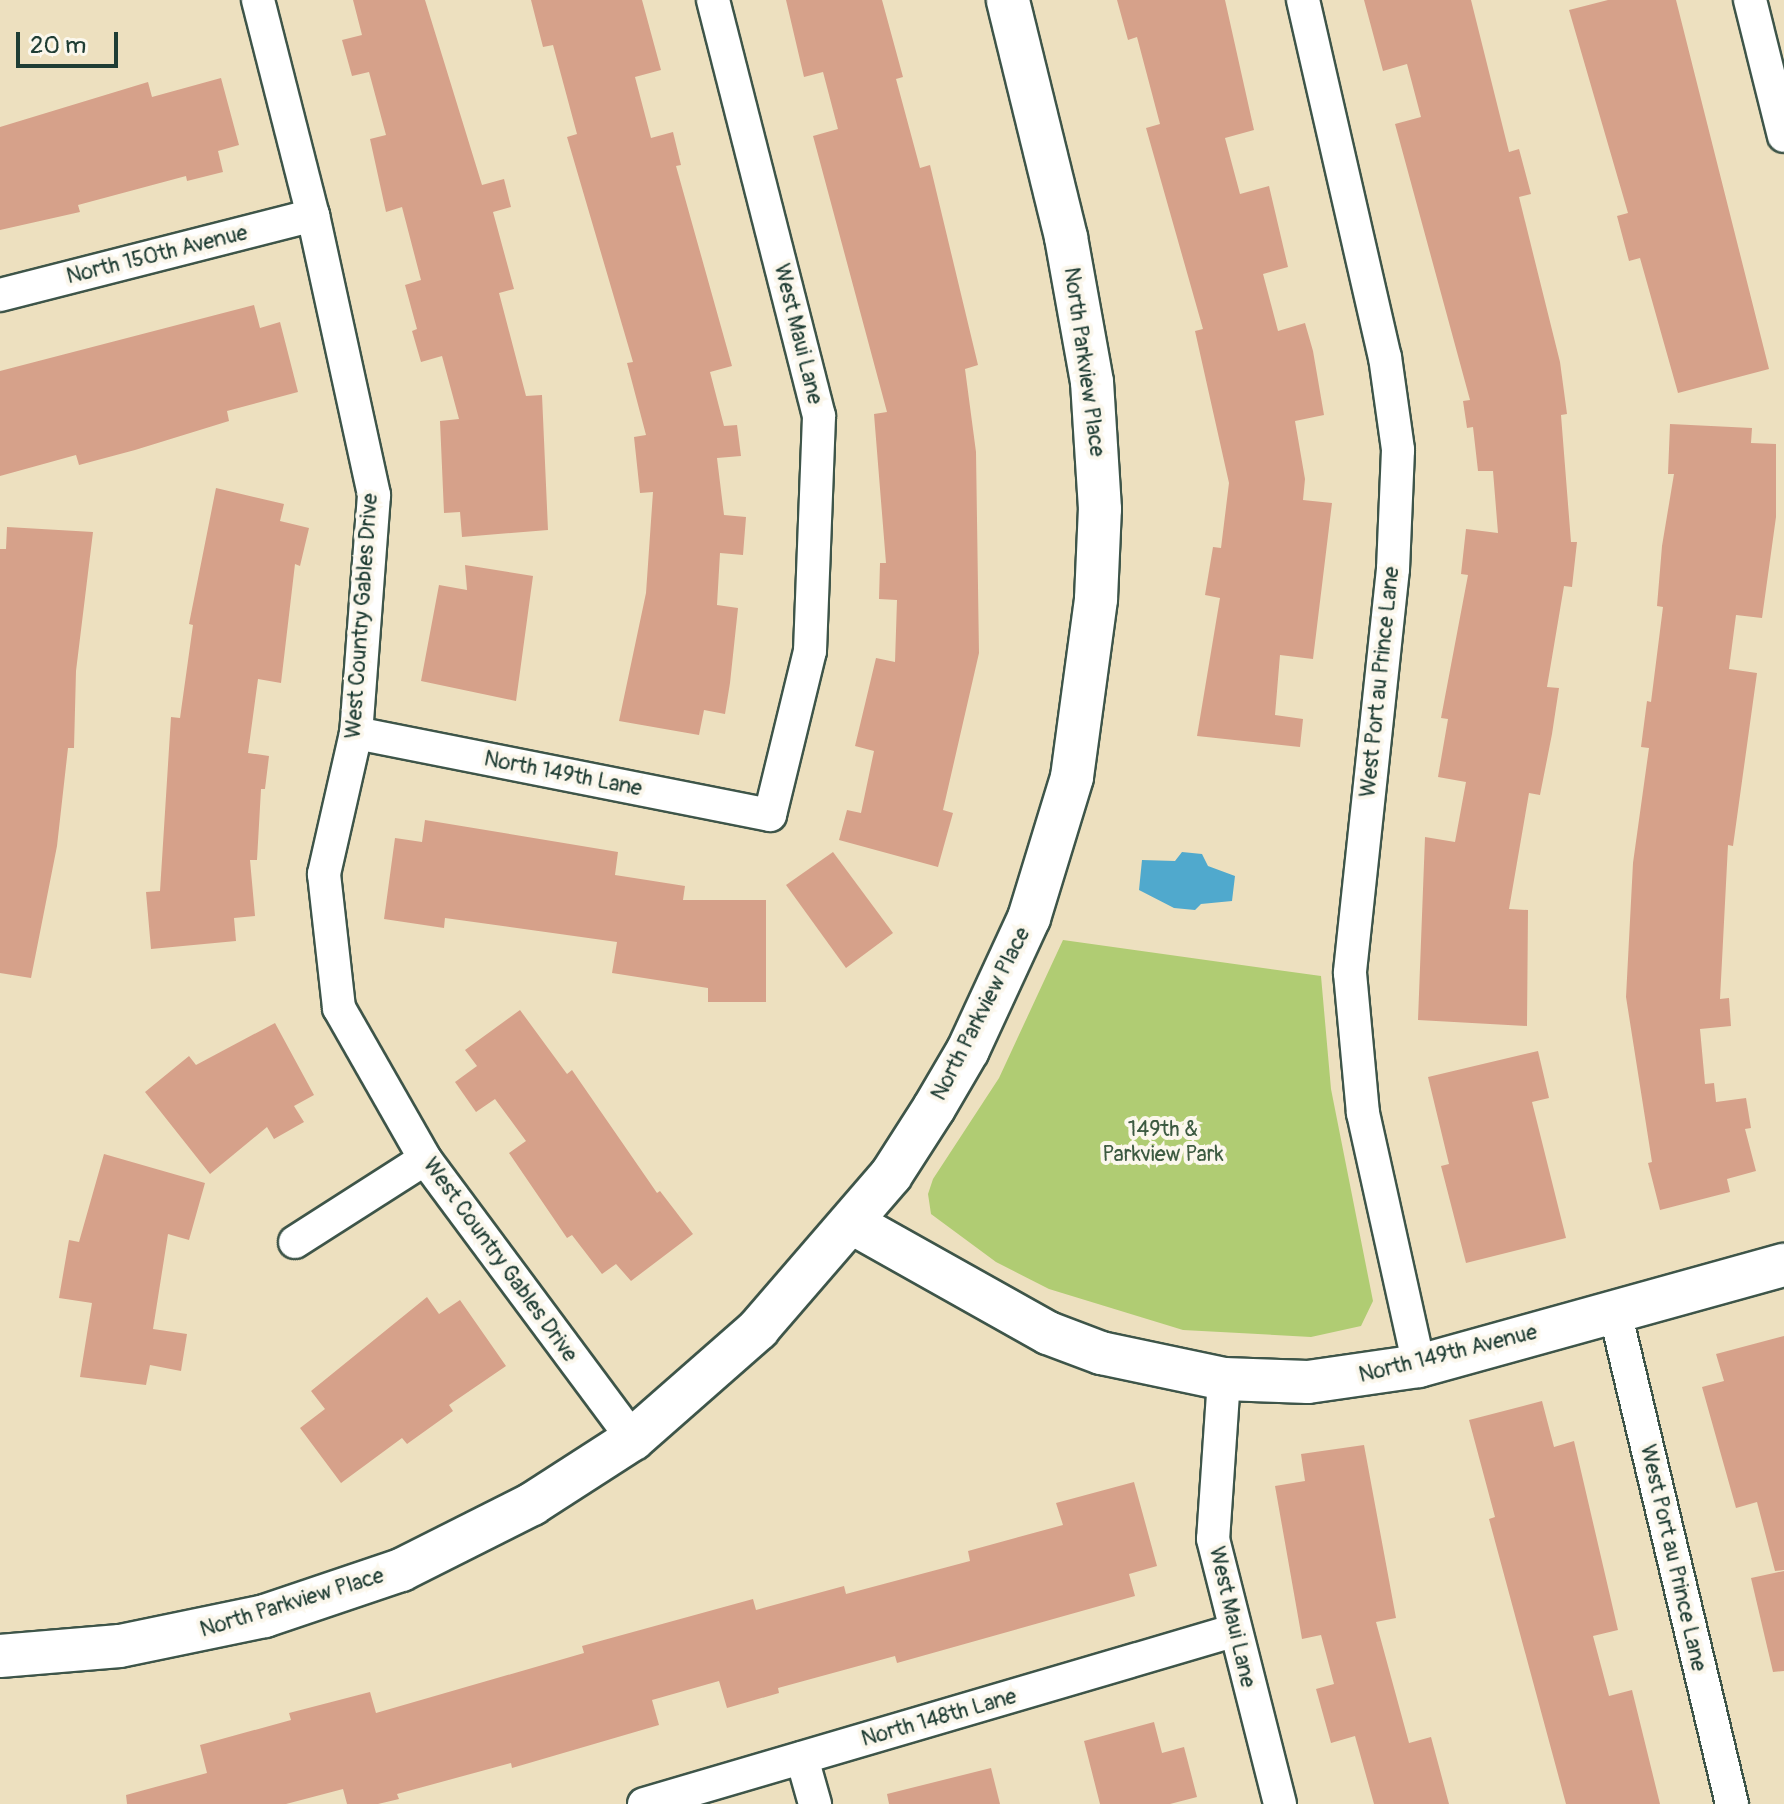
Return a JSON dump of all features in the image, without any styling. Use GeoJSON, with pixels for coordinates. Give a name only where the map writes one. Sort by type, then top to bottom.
{"type":"FeatureCollection","features":[{"type":"Feature","properties":{"kind":"street","name":"West Country Gables Drive"},"geometry":{"type":"LineString","coordinates":[[258,0],[313,215],[374,495],[356,733],[324,874],[339,1008],[425,1159],[633,1439]]}},
{"type":"Feature","properties":{"kind":"street","name":"West Maui Lane"},"geometry":{"type":"LineString","coordinates":[[713,0],[819,416],[810,651],[770,815]]}},
{"type":"Feature","properties":{"kind":"street","name":"North Parkview Place"},"geometry":{"type":"LineString","coordinates":[[0,1656],[164,1639],[314,1602],[401,1570],[481,1532],[633,1439],[758,1329],[852,1223],[891,1175],[961,1062],[1029,918],[1072,777],[1087,678],[1100,509],[1092,382],[1066,237],[1008,0]]}},
{"type":"Feature","properties":{"kind":"street","name":"West Port au Prince Lane"},"geometry":{"type":"LineString","coordinates":[[1303,0],[1385,357],[1398,450],[1393,569],[1350,973],[1363,1113],[1419,1366]]}},
{"type":"Feature","properties":{"kind":"street"},"geometry":{"type":"LineString","coordinates":[[1750,0],[1784,136]]}},
{"type":"Feature","properties":{"kind":"street","name":"North 150th Avenue"},"geometry":{"type":"LineString","coordinates":[[0,295],[313,215]]}},
{"type":"Feature","properties":{"kind":"street","name":"North 149th Lane"},"geometry":{"type":"LineString","coordinates":[[356,733],[770,815]]}},
{"type":"Feature","properties":{"kind":"street"},"geometry":{"type":"LineString","coordinates":[[295,1242],[425,1159]]}},
{"type":"Feature","properties":{"kind":"street","name":"North 149th Avenue"},"geometry":{"type":"LineString","coordinates":[[852,1223],[933,1273],[1048,1333],[1101,1353],[1224,1379],[1308,1382],[1419,1366],[1784,1265]]}},
{"type":"Feature","properties":{"kind":"street","name":"West Port au Prince Lane"},"geometry":{"type":"LineString","coordinates":[[1615,1312],[1732,1804]]}},
{"type":"Feature","properties":{"kind":"street","name":"West Maui Lane"},"geometry":{"type":"LineString","coordinates":[[1224,1379],[1213,1539],[1233,1631],[1280,1804]]}},
{"type":"Feature","properties":{"kind":"street","name":"North 148th Lane"},"geometry":{"type":"LineString","coordinates":[[644,1804],[1233,1631]]}},
{"type":"Feature","properties":{"kind":"street"},"geometry":{"type":"LineString","coordinates":[[802,1758],[815,1804]]}},
{"type":"Feature","properties":{"kind":"green space","name":"149th & Parkview Park"},"geometry":{"type":"Polygon","coordinates":[[[1063,940],[1321,976],[1331,1089],[1373,1301],[1361,1326],[1311,1337],[1183,1330],[1049,1289],[996,1262],[931,1214],[928,1194],[933,1179],[999,1078],[1063,940]]]}},
{"type":"Feature","properties":{"kind":"water"},"geometry":{"type":"Polygon","coordinates":[[[1182,852],[1202,854],[1208,866],[1235,876],[1232,901],[1201,904],[1195,910],[1174,908],[1139,890],[1142,860],[1175,861],[1182,852]]]}},
{"type":"Feature","properties":{"kind":"building"},"geometry":{"type":"Polygon","coordinates":[[[353,0],[425,0],[482,185],[504,179],[511,207],[493,212],[514,289],[499,293],[526,396],[542,395],[548,530],[462,537],[460,512],[444,513],[440,421],[459,419],[442,356],[421,362],[412,331],[417,329],[405,285],[421,280],[402,207],[386,212],[370,139],[386,135],[369,72],[352,76],[342,40],[362,35],[353,0]]]}},
{"type":"Feature","properties":{"kind":"building"},"geometry":{"type":"Polygon","coordinates":[[[531,0],[642,0],[661,70],[635,77],[651,138],[673,132],[681,165],[676,166],[732,366],[710,372],[724,426],[737,425],[741,456],[717,458],[724,515],[746,517],[743,555],[720,553],[717,605],[738,608],[730,683],[725,714],[704,710],[699,735],[619,721],[646,593],[653,492],[640,493],[634,437],[646,435],[627,363],[633,362],[567,137],[577,134],[553,45],[543,47],[531,0]]]}},
{"type":"Feature","properties":{"kind":"building"},"geometry":{"type":"Polygon","coordinates":[[[786,0],[882,0],[903,77],[896,79],[920,168],[930,165],[978,365],[965,369],[976,452],[979,653],[943,810],[953,813],[938,867],[839,840],[847,810],[861,813],[874,751],[855,746],[876,658],[895,662],[897,600],[879,599],[880,563],[886,563],[874,414],[887,412],[813,136],[838,129],[823,72],[804,77],[786,0]]]}},
{"type":"Feature","properties":{"kind":"building"},"geometry":{"type":"Polygon","coordinates":[[[1117,0],[1225,0],[1254,130],[1225,138],[1240,194],[1269,186],[1288,267],[1263,274],[1278,331],[1305,323],[1313,351],[1324,415],[1295,421],[1305,479],[1303,500],[1332,503],[1313,659],[1280,655],[1275,715],[1303,719],[1300,747],[1197,736],[1220,598],[1205,595],[1213,547],[1221,548],[1229,483],[1195,331],[1203,329],[1146,128],[1160,124],[1137,37],[1128,40],[1117,0]]]}},
{"type":"Feature","properties":{"kind":"building"},"geometry":{"type":"Polygon","coordinates":[[[1364,0],[1471,0],[1509,152],[1519,149],[1531,194],[1519,197],[1560,362],[1567,414],[1561,415],[1571,542],[1577,542],[1572,587],[1564,586],[1547,687],[1559,688],[1552,734],[1540,795],[1529,793],[1509,909],[1528,910],[1527,1026],[1418,1020],[1425,837],[1455,842],[1466,782],[1438,777],[1448,719],[1441,718],[1468,575],[1461,574],[1466,529],[1498,533],[1493,471],[1478,471],[1473,427],[1467,428],[1463,401],[1470,400],[1395,124],[1421,117],[1407,64],[1383,71],[1364,0]]]}},
{"type":"Feature","properties":{"kind":"building"},"geometry":{"type":"Polygon","coordinates":[[[1608,0],[1676,0],[1769,369],[1678,393],[1640,258],[1629,261],[1617,216],[1628,213],[1569,10],[1608,0]]]}},
{"type":"Feature","properties":{"kind":"building"},"geometry":{"type":"Polygon","coordinates":[[[221,78],[239,145],[218,151],[223,172],[187,181],[186,176],[78,205],[80,212],[0,230],[0,127],[148,82],[152,97],[221,78]]]}},
{"type":"Feature","properties":{"kind":"building"},"geometry":{"type":"Polygon","coordinates":[[[254,305],[260,328],[280,322],[298,392],[227,411],[229,421],[135,450],[79,465],[76,455],[0,476],[0,371],[254,305]]]}},
{"type":"Feature","properties":{"kind":"building"},"geometry":{"type":"Polygon","coordinates":[[[1670,424],[1752,428],[1751,443],[1776,444],[1776,517],[1762,618],[1736,615],[1729,669],[1757,673],[1733,846],[1728,845],[1720,999],[1729,998],[1731,1026],[1700,1029],[1705,1084],[1714,1083],[1716,1102],[1746,1098],[1751,1128],[1745,1129],[1756,1171],[1727,1179],[1730,1192],[1660,1210],[1648,1163],[1652,1162],[1626,997],[1633,863],[1649,748],[1641,747],[1647,701],[1651,702],[1663,607],[1657,606],[1662,546],[1674,474],[1668,474],[1670,424]]]}},
{"type":"Feature","properties":{"kind":"building"},"geometry":{"type":"Polygon","coordinates":[[[216,488],[284,504],[280,521],[309,528],[300,566],[295,564],[281,683],[258,679],[248,753],[269,756],[265,789],[261,789],[257,860],[250,860],[255,916],[234,918],[236,941],[151,949],[146,892],[160,891],[171,717],[180,718],[193,625],[189,624],[216,488]]]}},
{"type":"Feature","properties":{"kind":"building"},"geometry":{"type":"Polygon","coordinates":[[[7,527],[93,532],[76,671],[74,748],[68,748],[57,846],[31,978],[0,973],[0,549],[6,549],[7,527]]]}},
{"type":"Feature","properties":{"kind":"building"},"geometry":{"type":"Polygon","coordinates":[[[465,565],[533,576],[516,701],[421,681],[439,585],[467,590],[465,565]]]}},
{"type":"Feature","properties":{"kind":"building"},"geometry":{"type":"Polygon","coordinates":[[[425,820],[618,852],[615,875],[685,886],[683,900],[766,900],[766,1002],[708,1002],[708,988],[612,973],[617,942],[445,918],[444,928],[384,919],[395,838],[422,842],[425,820]]]}},
{"type":"Feature","properties":{"kind":"building"},"geometry":{"type":"Polygon","coordinates":[[[833,852],[893,933],[846,968],[786,885],[833,852]]]}},
{"type":"Feature","properties":{"kind":"building"},"geometry":{"type":"Polygon","coordinates":[[[520,1010],[567,1074],[572,1070],[657,1193],[660,1191],[693,1234],[631,1281],[616,1264],[602,1274],[572,1235],[567,1238],[509,1153],[526,1141],[495,1099],[476,1112],[455,1082],[477,1066],[465,1050],[520,1010]]]}},
{"type":"Feature","properties":{"kind":"building"},"geometry":{"type":"Polygon","coordinates":[[[275,1023],[314,1095],[294,1106],[304,1122],[274,1139],[267,1127],[210,1174],[145,1092],[189,1056],[196,1065],[275,1023]]]}},
{"type":"Feature","properties":{"kind":"building"},"geometry":{"type":"Polygon","coordinates":[[[1538,1051],[1549,1098],[1532,1102],[1566,1238],[1466,1263],[1441,1166],[1449,1164],[1428,1077],[1538,1051]]]}},
{"type":"Feature","properties":{"kind":"building"},"geometry":{"type":"Polygon","coordinates":[[[104,1154],[205,1183],[189,1240],[168,1234],[153,1329],[187,1334],[181,1371],[150,1365],[146,1385],[80,1377],[92,1303],[59,1298],[69,1240],[79,1242],[104,1154]]]}},
{"type":"Feature","properties":{"kind":"building"},"geometry":{"type":"Polygon","coordinates":[[[427,1297],[439,1314],[460,1300],[506,1366],[449,1405],[453,1411],[407,1444],[402,1438],[341,1483],[300,1428],[325,1409],[311,1391],[427,1297]]]}},
{"type":"Feature","properties":{"kind":"building"},"geometry":{"type":"Polygon","coordinates":[[[1784,1336],[1784,1570],[1775,1571],[1757,1502],[1736,1508],[1702,1387],[1724,1381],[1716,1354],[1784,1336]]]}},
{"type":"Feature","properties":{"kind":"building"},"geometry":{"type":"Polygon","coordinates":[[[1542,1401],[1554,1447],[1574,1441],[1618,1630],[1593,1636],[1609,1696],[1632,1690],[1660,1804],[1566,1804],[1489,1519],[1495,1517],[1469,1420],[1542,1401]]]}},
{"type":"Feature","properties":{"kind":"building"},"geometry":{"type":"Polygon","coordinates":[[[1364,1445],[1396,1618],[1376,1622],[1409,1743],[1431,1737],[1449,1804],[1374,1804],[1355,1736],[1331,1743],[1316,1689],[1334,1684],[1321,1635],[1302,1639],[1275,1486],[1305,1481],[1301,1454],[1364,1445]]]}},
{"type":"Feature","properties":{"kind":"building"},"geometry":{"type":"Polygon","coordinates":[[[1134,1482],[1157,1566],[1129,1574],[1135,1596],[897,1663],[895,1656],[778,1688],[779,1693],[727,1708],[719,1681],[652,1700],[659,1725],[512,1768],[511,1763],[397,1794],[399,1799],[378,1804],[347,1804],[343,1789],[286,1804],[127,1804],[126,1795],[207,1773],[200,1745],[291,1720],[289,1713],[370,1692],[376,1713],[584,1653],[582,1646],[753,1599],[756,1610],[844,1586],[846,1594],[970,1561],[968,1551],[1063,1525],[1056,1503],[1134,1482]]]}},
{"type":"Feature","properties":{"kind":"building"},"geometry":{"type":"Polygon","coordinates":[[[1784,1571],[1784,1671],[1773,1672],[1751,1578],[1784,1571]]]}},
{"type":"Feature","properties":{"kind":"building"},"geometry":{"type":"Polygon","coordinates":[[[1154,1722],[1162,1753],[1184,1747],[1197,1797],[1170,1804],[1100,1804],[1084,1741],[1154,1722]]]}},
{"type":"Feature","properties":{"kind":"building"},"geometry":{"type":"Polygon","coordinates":[[[991,1768],[1000,1804],[889,1804],[887,1794],[991,1768]]]}}]}
